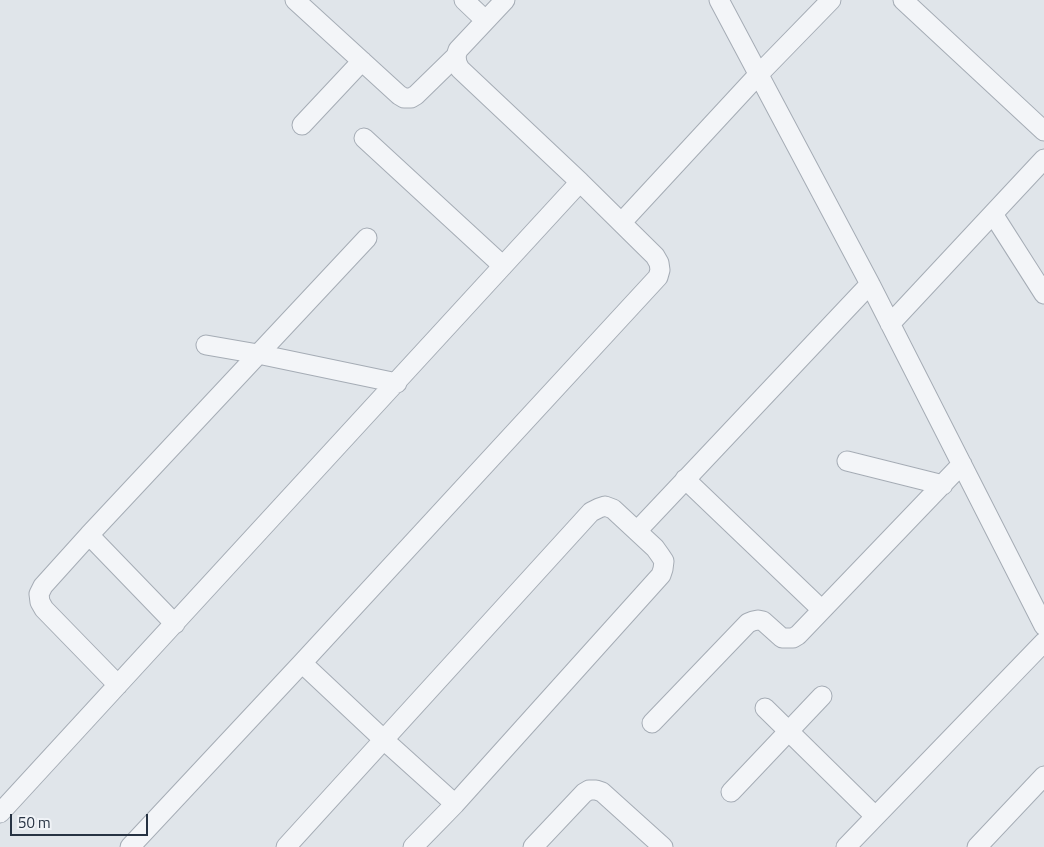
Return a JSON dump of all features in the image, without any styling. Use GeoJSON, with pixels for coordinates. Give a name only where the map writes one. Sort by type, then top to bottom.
{"type":"FeatureCollection","features":[{"type":"Feature","properties":{"kind":"street"},"geometry":{"type":"LineString","coordinates":[[295,0],[404,98],[411,98],[416,95],[456,56]]}},
{"type":"Feature","properties":{"kind":"street"},"geometry":{"type":"LineString","coordinates":[[464,0],[485,20]]}},
{"type":"Feature","properties":{"kind":"street"},"geometry":{"type":"LineString","coordinates":[[130,847],[658,277],[659,263],[655,256],[622,222],[460,69],[456,56],[458,50],[505,0]]}},
{"type":"Feature","properties":{"kind":"street"},"geometry":{"type":"LineString","coordinates":[[718,0],[870,284],[1044,626]]}},
{"type":"Feature","properties":{"kind":"street"},"geometry":{"type":"LineString","coordinates":[[622,222],[758,75],[831,0]]}},
{"type":"Feature","properties":{"kind":"street"},"geometry":{"type":"LineString","coordinates":[[903,0],[1044,131]]}},
{"type":"Feature","properties":{"kind":"street"},"geometry":{"type":"LineString","coordinates":[[302,125],[362,61]]}},
{"type":"Feature","properties":{"kind":"street"},"geometry":{"type":"LineString","coordinates":[[364,138],[503,266]]}},
{"type":"Feature","properties":{"kind":"street"},"geometry":{"type":"LineString","coordinates":[[890,324],[1044,159]]}},
{"type":"Feature","properties":{"kind":"street"},"geometry":{"type":"LineString","coordinates":[[0,813],[580,182]]}},
{"type":"Feature","properties":{"kind":"street"},"geometry":{"type":"LineString","coordinates":[[993,214],[1044,294]]}},
{"type":"Feature","properties":{"kind":"street"},"geometry":{"type":"LineString","coordinates":[[118,685],[44,609],[40,602],[39,594],[43,586],[367,238]]}},
{"type":"Feature","properties":{"kind":"street"},"geometry":{"type":"LineString","coordinates":[[637,531],[870,284]]}},
{"type":"Feature","properties":{"kind":"street"},"geometry":{"type":"LineString","coordinates":[[206,345],[397,383]]}},
{"type":"Feature","properties":{"kind":"street"},"geometry":{"type":"LineString","coordinates":[[847,461],[943,485]]}},
{"type":"Feature","properties":{"kind":"street"},"geometry":{"type":"LineString","coordinates":[[652,723],[748,623],[758,620],[763,621],[782,638],[793,638],[798,635],[962,464]]}},
{"type":"Feature","properties":{"kind":"street"},"geometry":{"type":"LineString","coordinates":[[685,479],[822,610]]}},
{"type":"Feature","properties":{"kind":"street"},"geometry":{"type":"LineString","coordinates":[[286,847],[592,512],[605,506],[613,509],[655,548],[664,562],[661,574],[455,804],[413,847]]}},
{"type":"Feature","properties":{"kind":"street"},"geometry":{"type":"LineString","coordinates":[[89,535],[175,624]]}},
{"type":"Feature","properties":{"kind":"street"},"geometry":{"type":"LineString","coordinates":[[846,847],[1044,642]]}},
{"type":"Feature","properties":{"kind":"street"},"geometry":{"type":"LineString","coordinates":[[302,663],[455,804]]}},
{"type":"Feature","properties":{"kind":"street"},"geometry":{"type":"LineString","coordinates":[[732,792],[822,696]]}},
{"type":"Feature","properties":{"kind":"street"},"geometry":{"type":"LineString","coordinates":[[765,708],[876,816]]}},
{"type":"Feature","properties":{"kind":"street"},"geometry":{"type":"LineString","coordinates":[[978,847],[1044,776]]}},
{"type":"Feature","properties":{"kind":"street"},"geometry":{"type":"LineString","coordinates":[[533,847],[589,790],[602,792],[660,846]]}}]}
